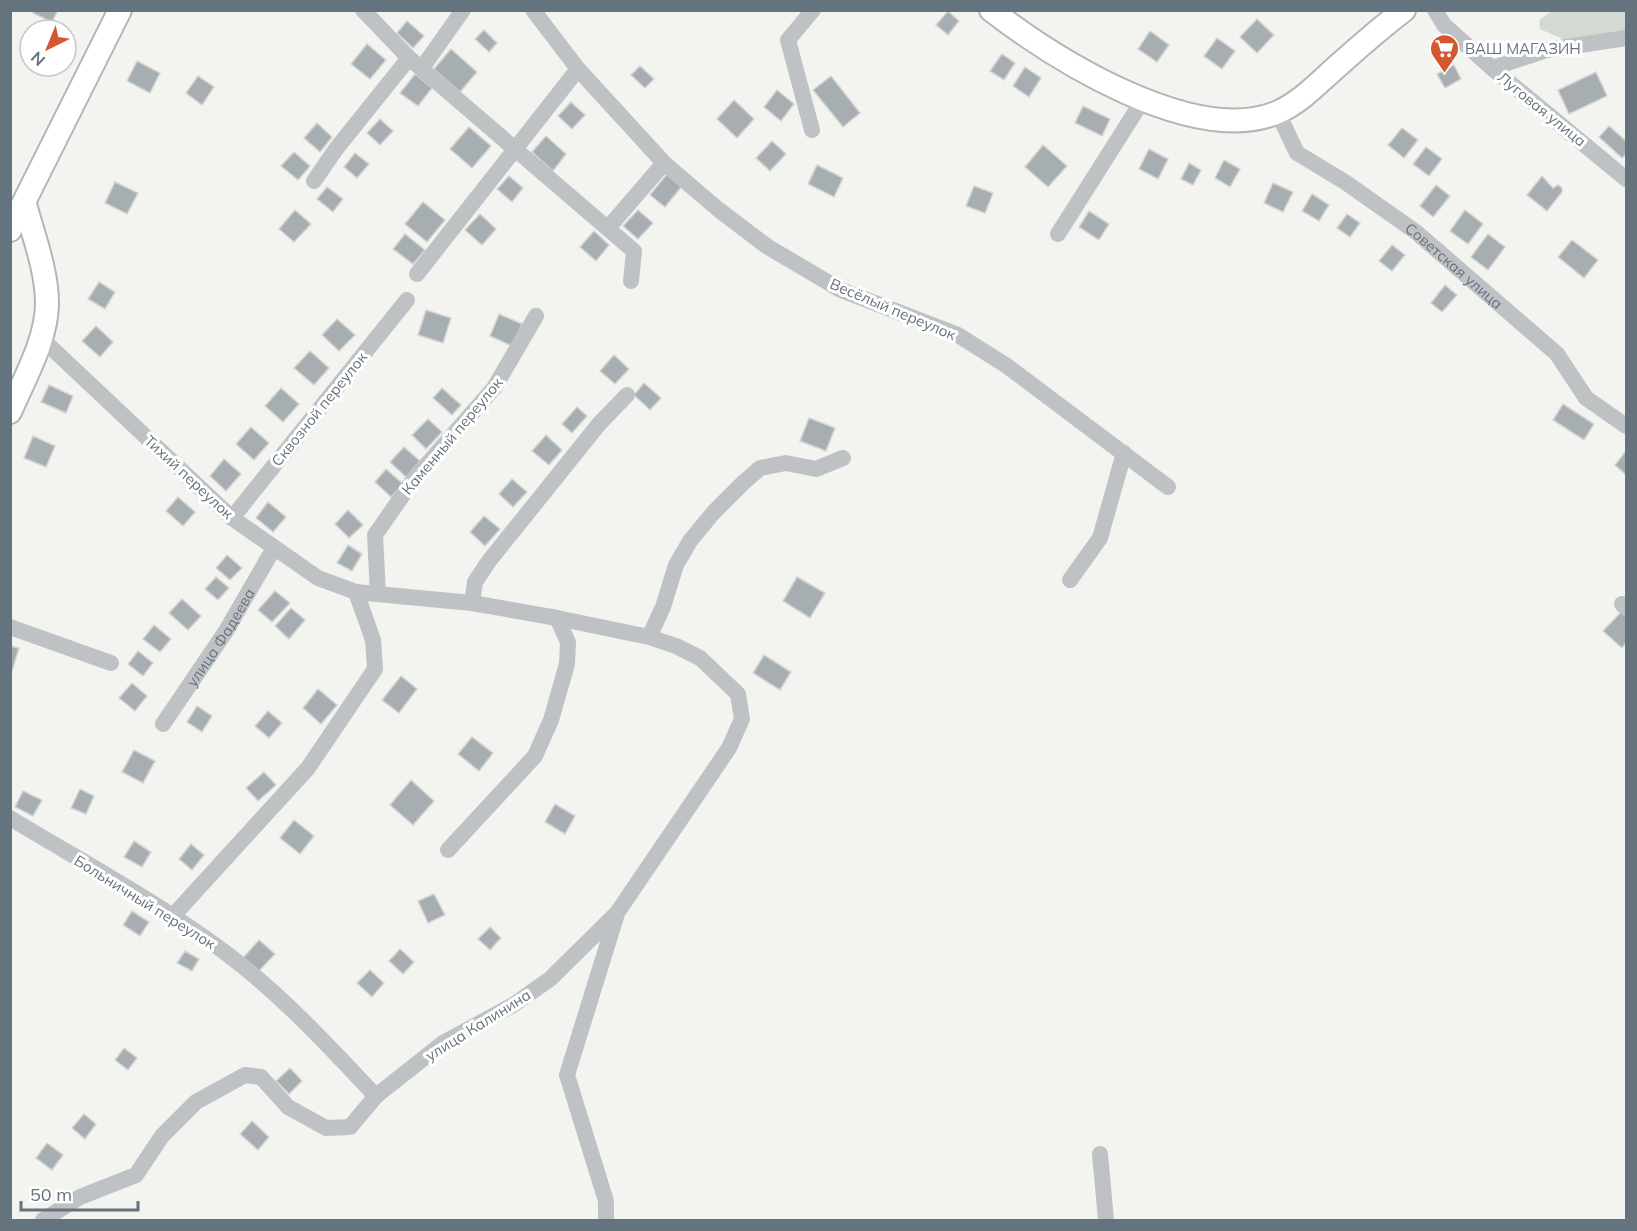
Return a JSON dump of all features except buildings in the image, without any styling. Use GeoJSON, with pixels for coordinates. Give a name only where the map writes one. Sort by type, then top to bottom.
{"type":"FeatureCollection","features":[{"type":"Feature","properties":{"kind":"main road"},"geometry":{"type":"LineString","coordinates":[[10,230],[120,10]]}},
{"type":"Feature","properties":{"kind":"main road"},"geometry":{"type":"LineString","coordinates":[[991,10],[1102,80],[1143,100],[1184,114],[1249,121],[1278,113],[1302,98],[1404,10]]}},
{"type":"Feature","properties":{"kind":"main road"},"geometry":{"type":"LineString","coordinates":[[10,412],[41,338],[47,304],[42,269],[25,204]]}},
{"type":"Feature","properties":{"kind":"street"},"geometry":{"type":"LineString","coordinates":[[363,10],[415,63],[634,251],[631,281]]}},
{"type":"Feature","properties":{"kind":"street"},"geometry":{"type":"LineString","coordinates":[[314,181],[336,149],[464,10]]}},
{"type":"Feature","properties":{"kind":"street","name":"Весёлый переулок"},"geometry":{"type":"LineString","coordinates":[[532,10],[578,69],[664,162],[719,210],[768,247],[841,290],[958,335],[1007,366],[1168,487]]}},
{"type":"Feature","properties":{"kind":"street"},"geometry":{"type":"LineString","coordinates":[[812,130],[788,40],[813,10]]}},
{"type":"Feature","properties":{"kind":"street","name":"Луговая улица"},"geometry":{"type":"LineString","coordinates":[[1435,10],[1444,25],[1492,68],[1626,179]]}},
{"type":"Feature","properties":{"kind":"street"},"geometry":{"type":"LineString","coordinates":[[1492,68],[1547,50],[1626,38]]}},
{"type":"Feature","properties":{"kind":"street"},"geometry":{"type":"LineString","coordinates":[[417,274],[578,69]]}},
{"type":"Feature","properties":{"kind":"street"},"geometry":{"type":"LineString","coordinates":[[1058,234],[1143,100]]}},
{"type":"Feature","properties":{"kind":"street","name":"Советская улица"},"geometry":{"type":"LineString","coordinates":[[1278,113],[1297,153],[1345,182],[1416,232],[1557,354],[1586,398],[1626,426]]}},
{"type":"Feature","properties":{"kind":"street"},"geometry":{"type":"LineString","coordinates":[[608,228],[664,162]]}},
{"type":"Feature","properties":{"kind":"street","name":"Сквозной переулок"},"geometry":{"type":"LineString","coordinates":[[232,518],[407,300]]}},
{"type":"Feature","properties":{"kind":"street","name":"Каменный переулок"},"geometry":{"type":"LineString","coordinates":[[378,594],[375,535],[414,479],[494,388],[536,316]]}},
{"type":"Feature","properties":{"kind":"street","name":"Тихий переулок"},"geometry":{"type":"LineString","coordinates":[[41,338],[232,518],[318,578],[356,592],[472,603],[649,637],[700,658],[738,694]]}},
{"type":"Feature","properties":{"kind":"street"},"geometry":{"type":"LineString","coordinates":[[472,603],[475,582],[489,561],[584,443],[627,395]]}},
{"type":"Feature","properties":{"kind":"street"},"geometry":{"type":"LineString","coordinates":[[1070,580],[1100,538],[1124,453]]}},
{"type":"Feature","properties":{"kind":"street"},"geometry":{"type":"LineString","coordinates":[[649,637],[663,607],[676,565],[685,549],[713,513],[743,483],[760,468],[786,463],[816,469],[843,458]]}},
{"type":"Feature","properties":{"kind":"street","name":"улица Фадеева"},"geometry":{"type":"LineString","coordinates":[[163,724],[226,631],[274,548]]}},
{"type":"Feature","properties":{"kind":"street"},"geometry":{"type":"LineString","coordinates":[[172,917],[308,768],[375,669],[374,640],[356,592]]}},
{"type":"Feature","properties":{"kind":"street"},"geometry":{"type":"LineString","coordinates":[[448,850],[535,756],[551,720],[567,664],[568,642],[557,618]]}},
{"type":"Feature","properties":{"kind":"street"},"geometry":{"type":"LineString","coordinates":[[10,627],[111,663]]}},
{"type":"Feature","properties":{"kind":"street","name":"улица Калинина"},"geometry":{"type":"LineString","coordinates":[[44,1221],[80,1197],[136,1175],[162,1136],[196,1102],[245,1075],[261,1077],[288,1107],[326,1128],[350,1127],[376,1096],[443,1043],[513,1005],[550,979],[617,913],[729,748],[742,719],[738,694]]}},
{"type":"Feature","properties":{"kind":"street","name":"Больничный переулок"},"geometry":{"type":"LineString","coordinates":[[10,818],[172,917],[244,968],[294,1010],[376,1096]]}},
{"type":"Feature","properties":{"kind":"street"},"geometry":{"type":"LineString","coordinates":[[606,1221],[606,1201],[567,1075],[617,913]]}},
{"type":"Feature","properties":{"kind":"street"},"geometry":{"type":"LineString","coordinates":[[1100,1154],[1106,1221]]}},
{"type":"Feature","properties":{"kind":"shaded area"},"geometry":{"type":"Polygon","coordinates":[[[1552,11],[1626,11],[1626,32],[1567,41],[1540,29],[1539,20],[1552,11]]]}},
{"type":"Feature","properties":{"kind":"place","name":"ВАШ МАГАЗИН"},"geometry":{"type":"Point","coordinates":[1444,74]}}]}
